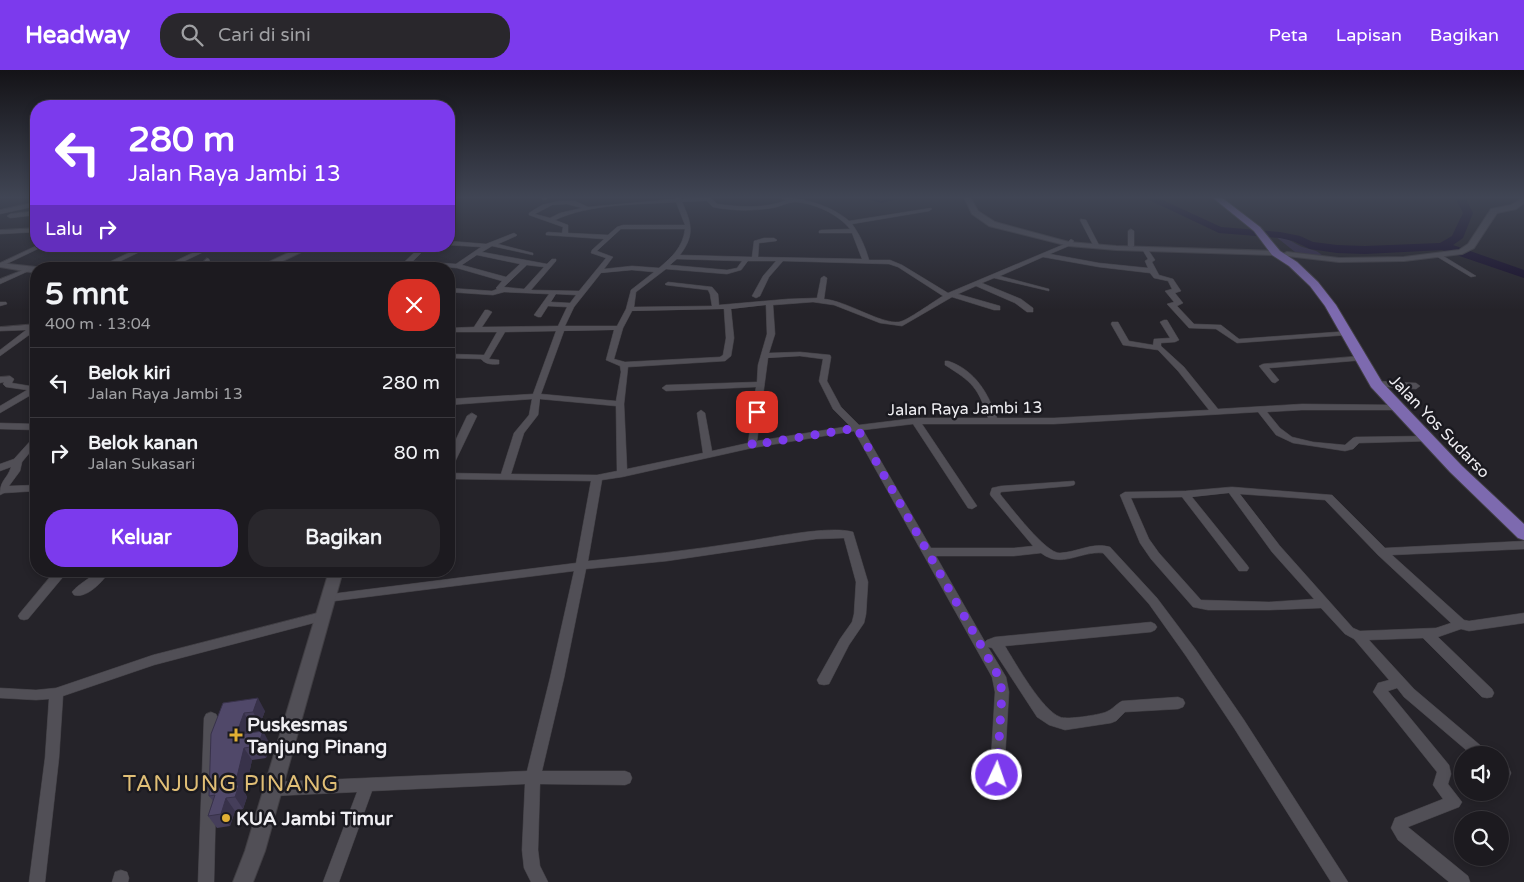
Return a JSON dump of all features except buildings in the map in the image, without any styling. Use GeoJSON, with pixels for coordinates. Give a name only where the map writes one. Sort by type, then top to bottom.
{"type":"FeatureCollection","features":[{"type":"Feature","properties":{"kind":"highway"},"geometry":{"type":"LineString","coordinates":[[1265,235],[1282,253]]}},
{"type":"Feature","properties":{"kind":"highway","name":"Jalan Yos Sudarso"},"geometry":{"type":"LineString","coordinates":[[1282,253],[1314,284],[1330,305],[1376,384],[1427,440],[1497,510],[1524,534]]}},
{"type":"Feature","properties":{"kind":"street"},"geometry":{"type":"LineString","coordinates":[[457,266],[489,245],[514,235]]}},
{"type":"Feature","properties":{"kind":"street"},"geometry":{"type":"LineString","coordinates":[[565,235],[609,238]]}},
{"type":"Feature","properties":{"kind":"street"},"geometry":{"type":"LineString","coordinates":[[506,477],[520,432],[534,415],[538,388],[572,304],[610,257],[594,253],[594,251],[612,235]]}},
{"type":"Feature","properties":{"kind":"street"},"geometry":{"type":"LineString","coordinates":[[686,235],[685,242],[674,257],[634,290],[630,309],[619,328],[610,360],[624,365],[722,359],[727,356],[730,326],[727,307]]}},
{"type":"Feature","properties":{"kind":"street"},"geometry":{"type":"LineString","coordinates":[[857,235],[863,246],[866,261]]}},
{"type":"Feature","properties":{"kind":"street"},"geometry":{"type":"LineString","coordinates":[[1038,235],[1100,248],[1220,248]]}},
{"type":"Feature","properties":{"kind":"street"},"geometry":{"type":"LineString","coordinates":[[1091,235],[1096,245]]}},
{"type":"Feature","properties":{"kind":"street"},"geometry":{"type":"LineString","coordinates":[[1130,235],[1131,246]]}},
{"type":"Feature","properties":{"kind":"street"},"geometry":{"type":"LineString","coordinates":[[834,302],[867,315],[902,324],[949,295],[1070,243],[1220,248],[1339,260],[1452,254],[1462,252],[1471,246],[1478,235]]}},
{"type":"Feature","properties":{"kind":"street"},"geometry":{"type":"LineString","coordinates":[[756,259],[756,242],[774,240]]}},
{"type":"Feature","properties":{"kind":"street"},"geometry":{"type":"LineString","coordinates":[[455,243],[489,245],[530,254]]}},
{"type":"Feature","properties":{"kind":"street"},"geometry":{"type":"LineString","coordinates":[[1145,249],[1152,260],[1148,262],[1156,277],[1170,279],[1176,291],[1169,291],[1179,303],[1171,304],[1191,325],[1218,327],[1237,341],[1347,333]]}},
{"type":"Feature","properties":{"kind":"street"},"geometry":{"type":"LineString","coordinates":[[0,265],[30,251]]}},
{"type":"Feature","properties":{"kind":"street"},"geometry":{"type":"LineString","coordinates":[[114,262],[136,252]]}},
{"type":"Feature","properties":{"kind":"street"},"geometry":{"type":"LineString","coordinates":[[178,262],[200,252]]}},
{"type":"Feature","properties":{"kind":"street"},"geometry":{"type":"LineString","coordinates":[[274,262],[296,252]]}},
{"type":"Feature","properties":{"kind":"street"},"geometry":{"type":"LineString","coordinates":[[406,262],[418,252]]}},
{"type":"Feature","properties":{"kind":"street"},"geometry":{"type":"LineString","coordinates":[[476,253],[525,264],[548,266]]}},
{"type":"Feature","properties":{"kind":"street"},"geometry":{"type":"LineString","coordinates":[[1042,255],[1099,265],[1153,271]]}},
{"type":"Feature","properties":{"kind":"street"},"geometry":{"type":"LineString","coordinates":[[1438,256],[1473,276]]}},
{"type":"Feature","properties":{"kind":"street"},"geometry":{"type":"LineString","coordinates":[[674,257],[893,263],[949,295],[996,308]]}},
{"type":"Feature","properties":{"kind":"street"},"geometry":{"type":"LineString","coordinates":[[600,271],[663,268],[727,272],[739,268],[746,259]]}},
{"type":"Feature","properties":{"kind":"street"},"geometry":{"type":"LineString","coordinates":[[756,296],[766,276],[782,259]]}},
{"type":"Feature","properties":{"kind":"street"},"geometry":{"type":"LineString","coordinates":[[526,291],[554,260]]}},
{"type":"Feature","properties":{"kind":"street"},"geometry":{"type":"LineString","coordinates":[[502,290],[500,288],[507,280],[525,264]]}},
{"type":"Feature","properties":{"kind":"street"},"geometry":{"type":"LineString","coordinates":[[0,265],[30,269]]}},
{"type":"Feature","properties":{"kind":"street"},"geometry":{"type":"LineString","coordinates":[[457,266],[507,280]]}},
{"type":"Feature","properties":{"kind":"street"},"geometry":{"type":"LineString","coordinates":[[0,282],[30,270]]}},
{"type":"Feature","properties":{"kind":"street"},"geometry":{"type":"LineString","coordinates":[[994,276],[1047,290]]}},
{"type":"Feature","properties":{"kind":"street"},"geometry":{"type":"LineString","coordinates":[[820,301],[824,278]]}},
{"type":"Feature","properties":{"kind":"street"},"geometry":{"type":"LineString","coordinates":[[668,284],[710,288],[714,294],[716,308]]}},
{"type":"Feature","properties":{"kind":"street"},"geometry":{"type":"LineString","coordinates":[[977,284],[1018,301],[1030,310]]}},
{"type":"Feature","properties":{"kind":"street"},"geometry":{"type":"LineString","coordinates":[[455,290],[493,293],[502,290],[581,293]]}},
{"type":"Feature","properties":{"kind":"street"},"geometry":{"type":"LineString","coordinates":[[538,315],[554,292]]}},
{"type":"Feature","properties":{"kind":"street"},"geometry":{"type":"LineString","coordinates":[[630,309],[716,308],[769,303],[834,302],[851,298]]}},
{"type":"Feature","properties":{"kind":"street"},"geometry":{"type":"LineString","coordinates":[[752,445],[764,356],[771,334],[769,303]]}},
{"type":"Feature","properties":{"kind":"street"},"geometry":{"type":"LineString","coordinates":[[546,304],[572,304]]}},
{"type":"Feature","properties":{"kind":"street"},"geometry":{"type":"LineString","coordinates":[[476,330],[488,312]]}},
{"type":"Feature","properties":{"kind":"street"},"geometry":{"type":"LineString","coordinates":[[1157,346],[1157,341],[1175,340],[1164,322]]}},
{"type":"Feature","properties":{"kind":"street"},"geometry":{"type":"LineString","coordinates":[[1115,324],[1126,343],[1157,346],[1181,369],[1216,412]]}},
{"type":"Feature","properties":{"kind":"street"},"geometry":{"type":"LineString","coordinates":[[0,329],[30,327]]}},
{"type":"Feature","properties":{"kind":"street"},"geometry":{"type":"LineString","coordinates":[[455,330],[619,328]]}},
{"type":"Feature","properties":{"kind":"street"},"geometry":{"type":"LineString","coordinates":[[486,358],[502,330]]}},
{"type":"Feature","properties":{"kind":"street"},"geometry":{"type":"LineString","coordinates":[[0,354],[30,332]]}},
{"type":"Feature","properties":{"kind":"street"},"geometry":{"type":"LineString","coordinates":[[764,356],[800,354],[827,357],[823,381],[831,399],[837,408],[857,428],[1002,684],[997,775]]}},
{"type":"Feature","properties":{"kind":"street"},"geometry":{"type":"LineString","coordinates":[[455,356],[486,358],[488,361],[496,362]]}},
{"type":"Feature","properties":{"kind":"street"},"geometry":{"type":"LineString","coordinates":[[1275,380],[1262,366],[1361,358]]}},
{"type":"Feature","properties":{"kind":"street"},"geometry":{"type":"LineString","coordinates":[[948,363],[973,378],[981,386],[993,420]]}},
{"type":"Feature","properties":{"kind":"street"},"geometry":{"type":"LineString","coordinates":[[622,474],[620,404],[625,372],[624,365]]}},
{"type":"Feature","properties":{"kind":"street"},"geometry":{"type":"LineString","coordinates":[[0,380],[10,379],[7,384],[9,385],[30,388]]}},
{"type":"Feature","properties":{"kind":"street"},"geometry":{"type":"LineString","coordinates":[[666,388],[761,384]]}},
{"type":"Feature","properties":{"kind":"street"},"geometry":{"type":"LineString","coordinates":[[1376,384],[1416,386]]}},
{"type":"Feature","properties":{"kind":"street"},"geometry":{"type":"LineString","coordinates":[[0,410],[30,392]]}},
{"type":"Feature","properties":{"kind":"street"},"geometry":{"type":"LineString","coordinates":[[455,402],[538,396],[620,404]]}},
{"type":"Feature","properties":{"kind":"street","name":"Jalan Raya Jambi 13"},"geometry":{"type":"LineString","coordinates":[[455,476],[597,478],[752,445],[857,428],[916,421],[1054,421],[1302,407],[1396,407]]}},
{"type":"Feature","properties":{"kind":"street"},"geometry":{"type":"LineString","coordinates":[[1260,409],[1281,434],[1302,442],[1345,448],[1350,447],[1356,440],[1427,440]]}},
{"type":"Feature","properties":{"kind":"street"},"geometry":{"type":"LineString","coordinates":[[701,413],[708,455]]}},
{"type":"Feature","properties":{"kind":"street"},"geometry":{"type":"LineString","coordinates":[[455,451],[472,416]]}},
{"type":"Feature","properties":{"kind":"street"},"geometry":{"type":"LineString","coordinates":[[916,421],[972,506]]}},
{"type":"Feature","properties":{"kind":"street"},"geometry":{"type":"LineString","coordinates":[[0,426],[30,427]]}},
{"type":"Feature","properties":{"kind":"street"},"geometry":{"type":"LineString","coordinates":[[0,468],[17,461],[30,447]]}},
{"type":"Feature","properties":{"kind":"street"},"geometry":{"type":"LineString","coordinates":[[1,491],[15,471],[17,461]]}},
{"type":"Feature","properties":{"kind":"street"},"geometry":{"type":"LineString","coordinates":[[540,882],[532,868],[530,850],[533,777],[581,566],[597,478]]}},
{"type":"Feature","properties":{"kind":"street"},"geometry":{"type":"LineString","coordinates":[[1070,483],[1001,489],[995,492],[1015,520],[1043,549],[1055,557],[1099,548],[1106,550],[1154,601],[1240,724],[1340,882]]}},
{"type":"Feature","properties":{"kind":"street"},"geometry":{"type":"LineString","coordinates":[[1,491],[30,488]]}},
{"type":"Feature","properties":{"kind":"street"},"geometry":{"type":"LineString","coordinates":[[19,489],[30,492]]}},
{"type":"Feature","properties":{"kind":"street"},"geometry":{"type":"LineString","coordinates":[[1232,490],[1276,549],[1349,631],[1358,636],[1409,693],[1471,746]]}},
{"type":"Feature","properties":{"kind":"street"},"geometry":{"type":"LineString","coordinates":[[1324,603],[1269,606],[1208,606],[1197,604],[1155,556],[1144,540],[1125,496],[1126,494],[1185,494],[1232,490],[1329,498],[1382,552],[1460,624],[1469,626],[1524,618]]}},
{"type":"Feature","properties":{"kind":"street"},"geometry":{"type":"LineString","coordinates":[[1185,494],[1243,568]]}},
{"type":"Feature","properties":{"kind":"street"},"geometry":{"type":"LineString","coordinates":[[327,598],[667,557],[816,535],[847,534],[852,544],[862,582],[860,614],[858,623],[844,642],[824,680]]}},
{"type":"Feature","properties":{"kind":"street"},"geometry":{"type":"LineString","coordinates":[[1382,552],[1524,545]]}},
{"type":"Feature","properties":{"kind":"street"},"geometry":{"type":"LineString","coordinates":[[927,552],[1014,552],[1043,549]]}},
{"type":"Feature","properties":{"kind":"street"},"geometry":{"type":"LineString","coordinates":[[24,616],[57,577]]}},
{"type":"Feature","properties":{"kind":"street"},"geometry":{"type":"LineString","coordinates":[[78,592],[99,577]]}},
{"type":"Feature","properties":{"kind":"street"},"geometry":{"type":"LineString","coordinates":[[243,882],[255,851],[334,577]]}},
{"type":"Feature","properties":{"kind":"street"},"geometry":{"type":"LineString","coordinates":[[0,693],[36,695],[56,693],[153,660],[321,618]]}},
{"type":"Feature","properties":{"kind":"street"},"geometry":{"type":"LineString","coordinates":[[1358,636],[1437,633],[1460,624]]}},
{"type":"Feature","properties":{"kind":"street"},"geometry":{"type":"LineString","coordinates":[[980,644],[1151,627]]}},
{"type":"Feature","properties":{"kind":"street"},"geometry":{"type":"LineString","coordinates":[[1426,633],[1487,692]]}},
{"type":"Feature","properties":{"kind":"street"},"geometry":{"type":"LineString","coordinates":[[995,642],[1042,713],[1054,721],[1065,724],[1111,717],[1122,707],[1178,702]]}},
{"type":"Feature","properties":{"kind":"street"},"geometry":{"type":"LineString","coordinates":[[1399,682],[1383,687],[1380,692],[1444,770],[1440,785],[1454,802],[1400,823],[1399,828],[1404,836],[1462,882]]}},
{"type":"Feature","properties":{"kind":"street"},"geometry":{"type":"LineString","coordinates":[[37,882],[52,758],[56,693]]}},
{"type":"Feature","properties":{"kind":"street"},"geometry":{"type":"LineString","coordinates":[[206,882],[211,718]]}},
{"type":"Feature","properties":{"kind":"street"},"geometry":{"type":"LineString","coordinates":[[273,789],[533,777],[625,778]]}},
{"type":"Feature","properties":{"kind":"street"},"geometry":{"type":"LineString","coordinates":[[331,882],[368,785]]}},
{"type":"Feature","properties":{"kind":"shaded area"},"geometry":{"type":"Polygon","coordinates":[[[1275,236],[1316,251],[1324,257],[1295,252],[1275,236]]]}},
{"type":"Feature","properties":{"kind":"waterway"},"geometry":{"type":"LineString","coordinates":[[1279,235],[1296,238],[1310,245],[1337,249],[1365,250],[1443,246]]}},
{"type":"Feature","properties":{"kind":"waterway"},"geometry":{"type":"LineString","coordinates":[[1443,246],[1457,238],[1458,235]]}},
{"type":"Feature","properties":{"kind":"waterway"},"geometry":{"type":"LineString","coordinates":[[1443,246],[1524,274]]}},
{"type":"Feature","properties":{"kind":"place","name":"Puskesmas Tanjung Pinang"},"geometry":{"type":"Point","coordinates":[236,735]}},
{"type":"Feature","properties":{"kind":"place","name":"KUA Jambi Timur"},"geometry":{"type":"Point","coordinates":[226,818]}},
{"type":"Feature","properties":{"kind":"district","name":"TANJUNG PINANG"},"geometry":{"type":"Point","coordinates":[231,783]}},
{"type":"Feature","properties":{"kind":"route"},"geometry":{"type":"LineString","coordinates":[[757,412],[752,445],[857,428],[1002,684],[997,775]]}}]}
